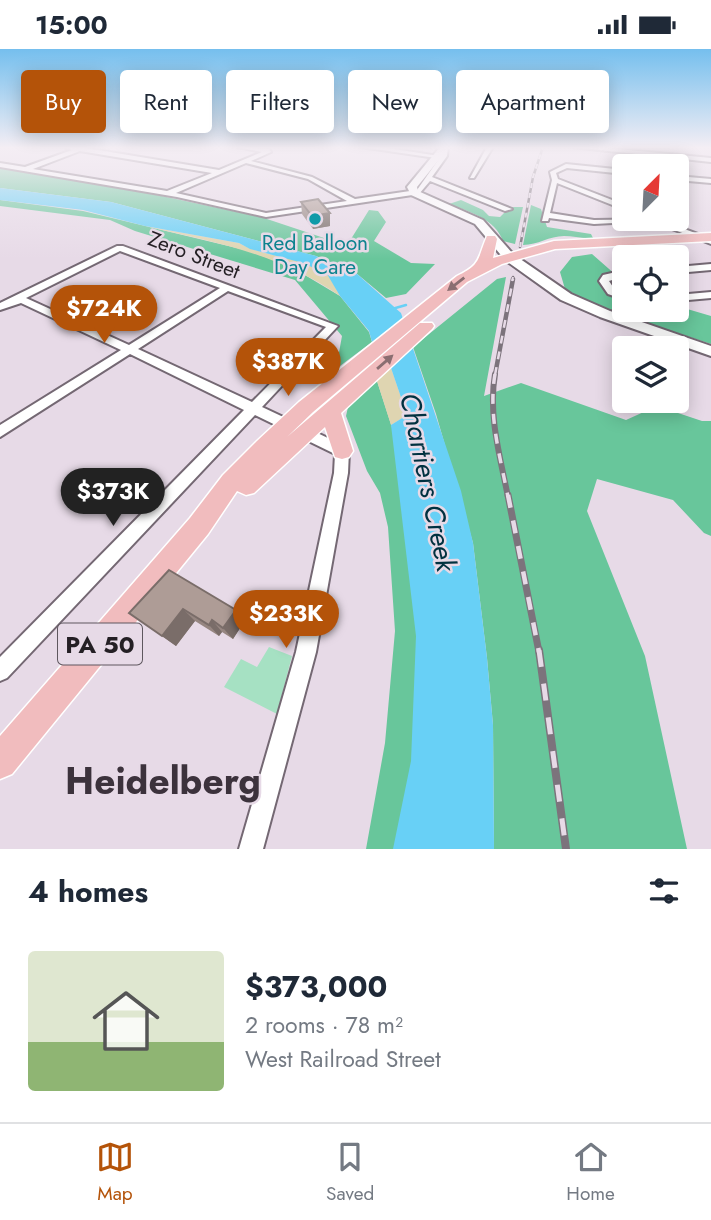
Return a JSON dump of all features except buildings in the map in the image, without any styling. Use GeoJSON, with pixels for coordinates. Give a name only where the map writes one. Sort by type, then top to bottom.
{"type":"FeatureCollection","features":[{"type":"Feature","properties":{"kind":"main road","name":"PA 50"},"geometry":{"type":"LineString","coordinates":[[0,762],[199,526],[294,430],[333,384],[440,304],[513,261],[538,250],[568,244],[708,239]]}},
{"type":"Feature","properties":{"kind":"main road"},"geometry":{"type":"LineString","coordinates":[[478,268],[489,254],[493,240],[514,250],[538,250]]}},
{"type":"Feature","properties":{"kind":"main road","name":"PA 50"},"geometry":{"type":"LineString","coordinates":[[294,430],[332,408],[478,268],[571,250],[636,242]]}},
{"type":"Feature","properties":{"kind":"main road"},"geometry":{"type":"LineString","coordinates":[[332,408],[342,451]]}},
{"type":"Feature","properties":{"kind":"street"},"geometry":{"type":"LineString","coordinates":[[109,184],[266,215],[414,193],[421,191],[425,184]]}},
{"type":"Feature","properties":{"kind":"street"},"geometry":{"type":"LineString","coordinates":[[166,194],[190,184]]}},
{"type":"Feature","properties":{"kind":"street"},"geometry":{"type":"LineString","coordinates":[[322,184],[355,202]]}},
{"type":"Feature","properties":{"kind":"street"},"geometry":{"type":"LineString","coordinates":[[414,184],[414,193],[479,222],[513,261],[579,303],[711,351]]}},
{"type":"Feature","properties":{"kind":"street"},"geometry":{"type":"LineString","coordinates":[[444,184],[508,209]]}},
{"type":"Feature","properties":{"kind":"street"},"geometry":{"type":"LineString","coordinates":[[554,184],[546,217],[594,226],[612,224]]}},
{"type":"Feature","properties":{"kind":"street"},"geometry":{"type":"LineString","coordinates":[[566,184],[612,203]]}},
{"type":"Feature","properties":{"kind":"street"},"geometry":{"type":"LineString","coordinates":[[594,226],[597,197]]}},
{"type":"Feature","properties":{"kind":"street"},"geometry":{"type":"LineString","coordinates":[[686,231],[708,239]]}},
{"type":"Feature","properties":{"kind":"street","name":"Zero Street"},"geometry":{"type":"LineString","coordinates":[[15,299],[120,248],[333,326],[253,411]]}},
{"type":"Feature","properties":{"kind":"street"},"geometry":{"type":"LineString","coordinates":[[689,268],[711,267]]}},
{"type":"Feature","properties":{"kind":"street"},"geometry":{"type":"LineString","coordinates":[[612,275],[604,281],[606,287],[612,290]]}},
{"type":"Feature","properties":{"kind":"street"},"geometry":{"type":"LineString","coordinates":[[0,432],[226,288]]}},
{"type":"Feature","properties":{"kind":"street"},"geometry":{"type":"LineString","coordinates":[[689,297],[711,295]]}},
{"type":"Feature","properties":{"kind":"street"},"geometry":{"type":"LineString","coordinates":[[0,298],[26,301],[342,451],[341,473],[306,652],[251,849]]}},
{"type":"Feature","properties":{"kind":"street"},"geometry":{"type":"LineString","coordinates":[[0,306],[15,299]]}},
{"type":"Feature","properties":{"kind":"street"},"geometry":{"type":"LineString","coordinates":[[0,671],[253,411]]}},
{"type":"Feature","properties":{"kind":"green space"},"geometry":{"type":"Polygon","coordinates":[[[0,184],[95,184],[261,217],[339,243],[351,239],[369,210],[378,211],[386,222],[374,241],[411,263],[435,264],[406,294],[386,298],[356,273],[316,256],[111,202],[0,188],[0,184]]]}},
{"type":"Feature","properties":{"kind":"green space"},"geometry":{"type":"Polygon","coordinates":[[[0,200],[83,211],[245,250],[288,265],[340,296],[369,332],[372,342],[336,369],[342,336],[295,280],[135,231],[110,220],[0,206],[0,200]]]}},
{"type":"Feature","properties":{"kind":"green space"},"geometry":{"type":"Polygon","coordinates":[[[461,200],[483,210],[489,216],[500,217],[510,207],[523,207],[515,244],[503,241],[494,227],[481,217],[449,204],[461,200]]]}},
{"type":"Feature","properties":{"kind":"green space"},"geometry":{"type":"Polygon","coordinates":[[[531,205],[541,209],[547,227],[591,234],[593,238],[559,236],[523,245],[531,205]]]}},
{"type":"Feature","properties":{"kind":"green space"},"geometry":{"type":"Polygon","coordinates":[[[592,254],[612,272],[612,312],[565,289],[560,272],[572,257],[592,254]]]}},
{"type":"Feature","properties":{"kind":"green space"},"geometry":{"type":"Polygon","coordinates":[[[506,277],[484,396],[521,383],[626,420],[642,413],[678,413],[702,421],[711,421],[711,536],[704,533],[673,500],[597,479],[587,511],[645,656],[687,849],[494,849],[493,725],[473,543],[436,414],[413,347],[497,279],[506,277]]]}},
{"type":"Feature","properties":{"kind":"green space"},"geometry":{"type":"Polygon","coordinates":[[[689,310],[711,316],[711,344],[644,322],[689,322],[689,310]]]}},
{"type":"Feature","properties":{"kind":"green space"},"geometry":{"type":"Polygon","coordinates":[[[377,381],[416,502],[429,653],[408,849],[366,849],[385,743],[395,631],[388,527],[380,493],[367,471],[346,416],[348,407],[377,381]]]}},
{"type":"Feature","properties":{"kind":"green space"},"geometry":{"type":"Polygon","coordinates":[[[269,647],[292,656],[277,714],[224,687],[241,659],[257,667],[269,647]]]}},
{"type":"Feature","properties":{"kind":"sand"},"geometry":{"type":"Polygon","coordinates":[[[145,226],[239,243],[304,263],[327,275],[340,296],[317,281],[270,259],[222,244],[145,226]]]}},
{"type":"Feature","properties":{"kind":"sand"},"geometry":{"type":"Polygon","coordinates":[[[391,368],[407,415],[391,425],[377,381],[391,368]]]}},
{"type":"Feature","properties":{"kind":"water","name":"Chartiers Creek"},"geometry":{"type":"Polygon","coordinates":[[[0,188],[111,202],[316,256],[356,273],[401,313],[461,491],[473,543],[493,725],[494,849],[393,849],[411,761],[416,636],[391,425],[407,415],[391,368],[372,342],[369,331],[340,296],[327,274],[303,263],[250,249],[239,243],[145,226],[83,210],[0,200],[0,188]]]}},
{"type":"Feature","properties":{"kind":"waterway"},"geometry":{"type":"LineString","coordinates":[[392,309],[406,305]]}},
{"type":"Feature","properties":{"kind":"railway"},"geometry":{"type":"LineString","coordinates":[[520,247],[532,184]]}},
{"type":"Feature","properties":{"kind":"railway"},"geometry":{"type":"LineString","coordinates":[[512,281],[513,277]]}},
{"type":"Feature","properties":{"kind":"railway"},"geometry":{"type":"LineString","coordinates":[[495,375],[513,279]]}},
{"type":"Feature","properties":{"kind":"railway"},"geometry":{"type":"LineString","coordinates":[[495,374],[494,420],[508,497]]}},
{"type":"Feature","properties":{"kind":"railway"},"geometry":{"type":"LineString","coordinates":[[508,495],[539,652]]}},
{"type":"Feature","properties":{"kind":"railway"},"geometry":{"type":"LineString","coordinates":[[539,650],[566,849]]}},
{"type":"Feature","properties":{"kind":"place","name":"Red Balloon Day Care"},"geometry":{"type":"Point","coordinates":[315,219]}},
{"type":"Feature","properties":{"kind":"district","name":"Heidelberg"},"geometry":{"type":"Point","coordinates":[163,781]}}]}
